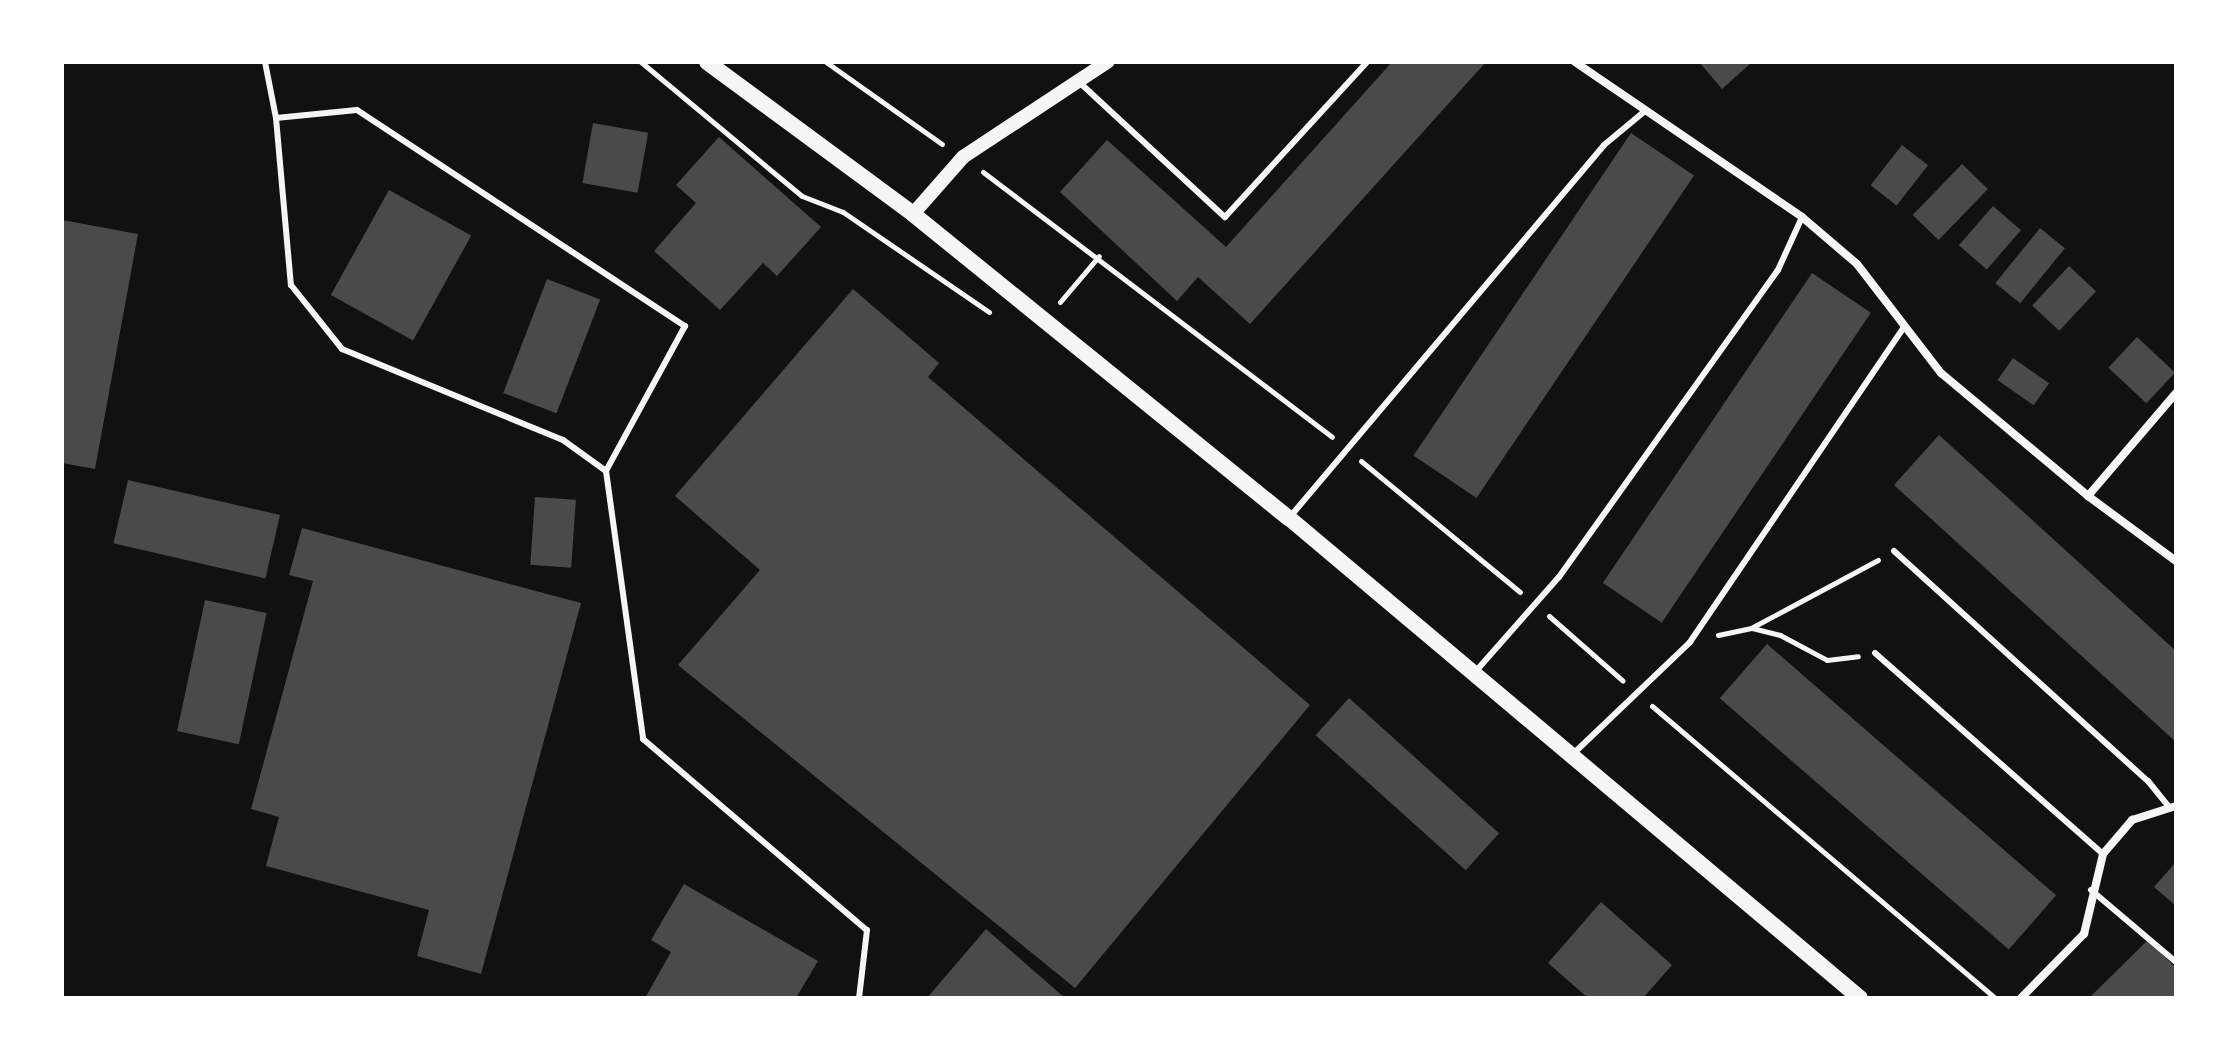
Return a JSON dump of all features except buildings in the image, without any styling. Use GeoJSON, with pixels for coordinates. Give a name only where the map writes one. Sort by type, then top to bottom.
{"type":"FeatureCollection","features":[{"type":"Feature","properties":{"kind":"main road"},"geometry":{"type":"LineString","coordinates":[[707,62],[913,214],[1289,518],[1573,754],[1842,992],[1860,998]]}},
{"type":"Feature","properties":{"kind":"street"},"geometry":{"type":"LineString","coordinates":[[913,214],[963,157],[1107,62]]}},
{"type":"Feature","properties":{"kind":"street"},"geometry":{"type":"LineString","coordinates":[[1575,62],[1802,217],[1857,264],[1941,373],[2088,496],[2176,561]]}},
{"type":"Feature","properties":{"kind":"street"},"geometry":{"type":"LineString","coordinates":[[2088,496],[2176,393]]}},
{"type":"Feature","properties":{"kind":"street"},"geometry":{"type":"LineString","coordinates":[[2021,998],[2084,934],[2091,890],[2103,854],[2132,820],[2172,806]]}},
{"type":"Feature","properties":{"kind":"lane"},"geometry":{"type":"LineString","coordinates":[[265,62],[276,118],[291,285],[342,349],[563,440],[606,471]]}},
{"type":"Feature","properties":{"kind":"lane"},"geometry":{"type":"LineString","coordinates":[[1077,80],[1091,98],[1225,217],[1367,62]]}},
{"type":"Feature","properties":{"kind":"lane"},"geometry":{"type":"LineString","coordinates":[[276,118],[357,110],[685,326],[606,471],[643,739],[867,930],[859,998]]}},
{"type":"Feature","properties":{"kind":"lane"},"geometry":{"type":"LineString","coordinates":[[1289,518],[1604,145],[1645,111]]}},
{"type":"Feature","properties":{"kind":"lane"},"geometry":{"type":"LineString","coordinates":[[1476,671],[1535,604],[1778,270],[1802,217]]}},
{"type":"Feature","properties":{"kind":"lane"},"geometry":{"type":"LineString","coordinates":[[1573,754],[1690,642],[1905,326]]}},
{"type":"Feature","properties":{"kind":"lane"},"geometry":{"type":"LineString","coordinates":[[1894,551],[2172,806]]}},
{"type":"Feature","properties":{"kind":"lane"},"geometry":{"type":"LineString","coordinates":[[1875,653],[2103,854]]}},
{"type":"Feature","properties":{"kind":"lane"},"geometry":{"type":"LineString","coordinates":[[2091,890],[2176,962]]}},
{"type":"Feature","properties":{"kind":"path"},"geometry":{"type":"LineString","coordinates":[[641,62],[802,196],[843,212],[1001,320]]}},
{"type":"Feature","properties":{"kind":"path"},"geometry":{"type":"LineString","coordinates":[[826,62],[1099,256],[1348,450],[1535,604],[1995,998]]}},
{"type":"Feature","properties":{"kind":"path"},"geometry":{"type":"LineString","coordinates":[[1044,321],[1099,256]]}},
{"type":"Feature","properties":{"kind":"path"},"geometry":{"type":"LineString","coordinates":[[1690,642],[1751,628],[1894,551]]}},
{"type":"Feature","properties":{"kind":"path"},"geometry":{"type":"LineString","coordinates":[[1751,628],[1780,635],[1827,660],[1875,653]]}}]}
